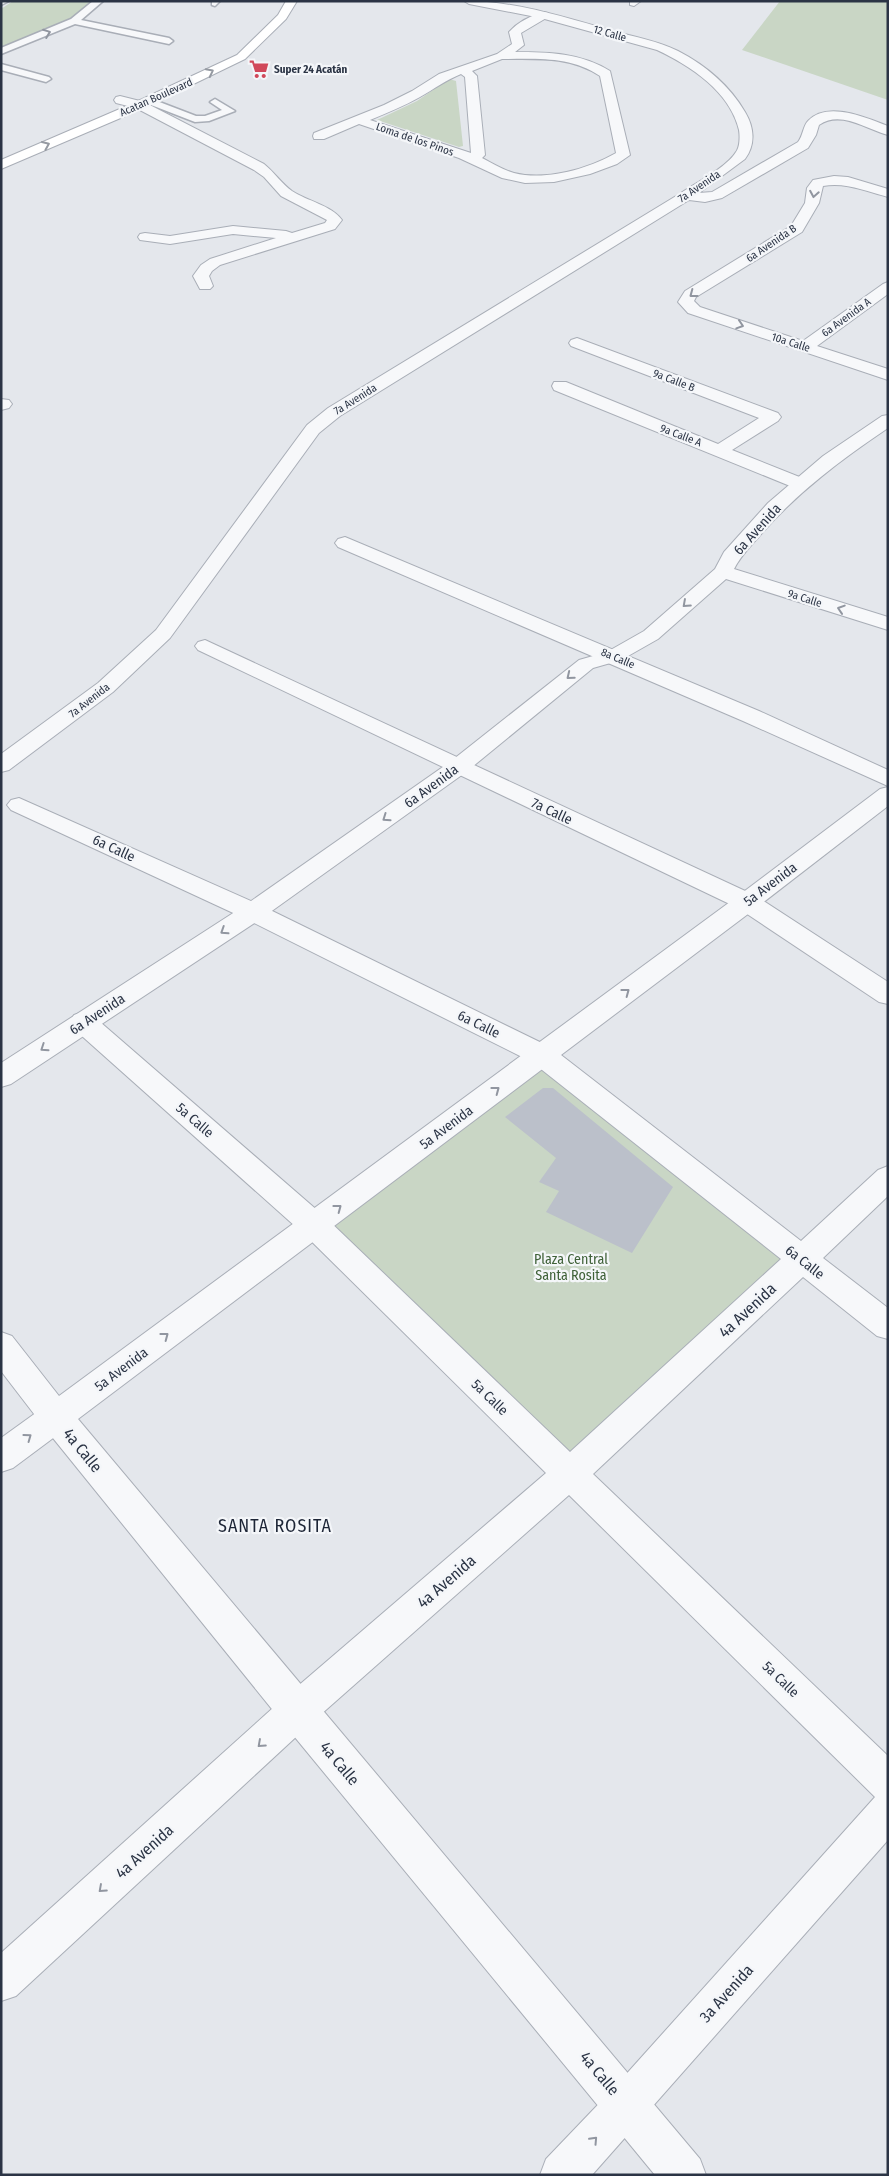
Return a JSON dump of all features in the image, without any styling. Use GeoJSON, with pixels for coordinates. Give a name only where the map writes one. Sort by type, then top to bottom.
{"type":"FeatureCollection","features":[{"type":"Feature","properties":{"kind":"main road","name":"Acatan Boulevard"},"geometry":{"type":"LineString","coordinates":[[1,164],[241,57],[271,29],[292,1]]}},
{"type":"Feature","properties":{"kind":"main road","name":"Acatan Boulevard"},"geometry":{"type":"LineString","coordinates":[[168,78],[225,50]]}},
{"type":"Feature","properties":{"kind":"street","name":"12 Calle"},"geometry":{"type":"LineString","coordinates":[[469,1],[544,15],[674,53],[700,70],[734,102]]}},
{"type":"Feature","properties":{"kind":"street"},"geometry":{"type":"LineString","coordinates":[[544,15],[528,28],[515,32],[518,45],[537,44],[546,49],[551,56]]}},
{"type":"Feature","properties":{"kind":"street","name":"Loma de los Pinos"},"geometry":{"type":"LineString","coordinates":[[319,136],[388,108],[416,94],[443,77],[502,56],[518,45]]}},
{"type":"Feature","properties":{"kind":"street","name":"Loma de los Pinos"},"geometry":{"type":"LineString","coordinates":[[358,120],[478,161],[512,177],[540,180],[558,177],[608,164],[623,155],[606,74],[586,62],[551,56],[502,56]]}},
{"type":"Feature","properties":{"kind":"street","name":"Loma de los Pinos"},"geometry":{"type":"LineString","coordinates":[[463,70],[471,76],[478,161]]}},
{"type":"Feature","properties":{"kind":"street"},"geometry":{"type":"LineString","coordinates":[[115,101],[141,100],[259,167],[270,174],[286,193],[331,216],[335,220],[330,226],[215,262],[206,268],[201,276],[205,286]]}},
{"type":"Feature","properties":{"kind":"street","name":"7a Avenida"},"geometry":{"type":"LineString","coordinates":[[1,765],[132,666],[163,634],[313,429],[334,412],[686,196],[735,161],[744,152],[746,134],[741,116],[734,102]]}},
{"type":"Feature","properties":{"kind":"street"},"geometry":{"type":"LineString","coordinates":[[686,196],[705,198],[717,195],[803,145],[808,139],[815,121],[825,116],[847,117],[888,131]]}},
{"type":"Feature","properties":{"kind":"street"},"geometry":{"type":"LineString","coordinates":[[478,161],[512,164]]}},
{"type":"Feature","properties":{"kind":"street"},"geometry":{"type":"LineString","coordinates":[[550,164],[608,164]]}},
{"type":"Feature","properties":{"kind":"street","name":"6a Avenida B"},"geometry":{"type":"LineString","coordinates":[[694,310],[686,302],[688,297],[797,229],[812,203],[815,185],[834,180],[854,182],[888,193]]}},
{"type":"Feature","properties":{"kind":"street"},"geometry":{"type":"LineString","coordinates":[[145,237],[170,240],[233,230],[279,235],[305,234]]}},
{"type":"Feature","properties":{"kind":"street","name":"6a Avenida A"},"geometry":{"type":"LineString","coordinates":[[805,347],[888,287]]}},
{"type":"Feature","properties":{"kind":"street","name":"10a Calle"},"geometry":{"type":"LineString","coordinates":[[694,310],[888,375]]}},
{"type":"Feature","properties":{"kind":"street","name":"9a Calle B"},"geometry":{"type":"LineString","coordinates":[[577,343],[772,417],[720,450]]}},
{"type":"Feature","properties":{"kind":"street","name":"9a Calle A"},"geometry":{"type":"LineString","coordinates":[[560,386],[801,484]]}},
{"type":"Feature","properties":{"kind":"street","name":"6a Avenida"},"geometry":{"type":"LineString","coordinates":[[1,1077],[253,912],[458,767],[586,664],[614,656],[651,635],[723,572],[731,556],[775,507],[828,460],[888,420]]}},
{"type":"Feature","properties":{"kind":"street","name":"6a Avenida"},"geometry":{"type":"LineString","coordinates":[[828,460],[888,438]]}},
{"type":"Feature","properties":{"kind":"street","name":"8a Calle"},"geometry":{"type":"LineString","coordinates":[[345,543],[614,656],[888,779]]}},
{"type":"Feature","properties":{"kind":"street","name":"9a Calle"},"geometry":{"type":"LineString","coordinates":[[723,572],[888,624]]}},
{"type":"Feature","properties":{"kind":"street","name":"7a Calle"},"geometry":{"type":"LineString","coordinates":[[205,646],[747,902],[888,995]]}},
{"type":"Feature","properties":{"kind":"street","name":"5a Avenida"},"geometry":{"type":"LineString","coordinates":[[1,1457],[315,1226],[888,794]]}},
{"type":"Feature","properties":{"kind":"street","name":"6a Calle"},"geometry":{"type":"LineString","coordinates":[[19,805],[253,912],[542,1055],[888,1326]]}},
{"type":"Feature","properties":{"kind":"street","name":"5a Calle"},"geometry":{"type":"LineString","coordinates":[[83,1022],[315,1226],[888,1783]]}},
{"type":"Feature","properties":{"kind":"street","name":"4a Avenida"},"geometry":{"type":"LineString","coordinates":[[1,1980],[297,1711],[569,1474],[888,1178]]}},
{"type":"Feature","properties":{"kind":"street","name":"4a Calle"},"geometry":{"type":"LineString","coordinates":[[1,1346],[56,1417],[297,1711],[684,2175]]}},
{"type":"Feature","properties":{"kind":"street","name":"3a Avenida"},"geometry":{"type":"LineString","coordinates":[[562,2175],[627,2105],[888,1811]]}},
{"type":"Feature","properties":{"kind":"lane"},"geometry":{"type":"LineString","coordinates":[[1,3],[5,1]]}},
{"type":"Feature","properties":{"kind":"lane"},"geometry":{"type":"LineString","coordinates":[[1,51],[74,21],[99,1]]}},
{"type":"Feature","properties":{"kind":"lane"},"geometry":{"type":"LineString","coordinates":[[74,21],[169,41]]}},
{"type":"Feature","properties":{"kind":"lane"},"geometry":{"type":"LineString","coordinates":[[1,67],[46,78]]}},
{"type":"Feature","properties":{"kind":"lane"},"geometry":{"type":"LineString","coordinates":[[141,100],[200,120],[230,111],[215,102]]}},
{"type":"Feature","properties":{"kind":"green space"},"geometry":{"type":"Polygon","coordinates":[[[13,1],[95,1],[64,24],[1,49],[1,9],[13,1]]]}},
{"type":"Feature","properties":{"kind":"green space"},"geometry":{"type":"Polygon","coordinates":[[[780,1],[888,1],[888,100],[742,50],[780,1]]]}},
{"type":"Feature","properties":{"kind":"green space"},"geometry":{"type":"Polygon","coordinates":[[[449,79],[456,81],[463,146],[459,147],[377,120],[417,101],[449,79]]]}},
{"type":"Feature","properties":{"kind":"green space","name":"Plaza Central Santa Rosita"},"geometry":{"type":"Polygon","coordinates":[[[542,1055],[802,1259],[569,1474],[315,1226],[542,1055]]]}},
{"type":"Feature","properties":{"kind":"building"},"geometry":{"type":"Polygon","coordinates":[[[543,1088],[553,1088],[673,1187],[632,1253],[546,1212],[559,1191],[539,1182],[556,1158],[505,1117],[543,1088]]]}},
{"type":"Feature","properties":{"kind":"place","name":"Super 24 Acatán"},"geometry":{"type":"Point","coordinates":[259,69]}},
{"type":"Feature","properties":{"kind":"district","name":"SANTA ROSITA"},"geometry":{"type":"Point","coordinates":[275,1526]}}]}
